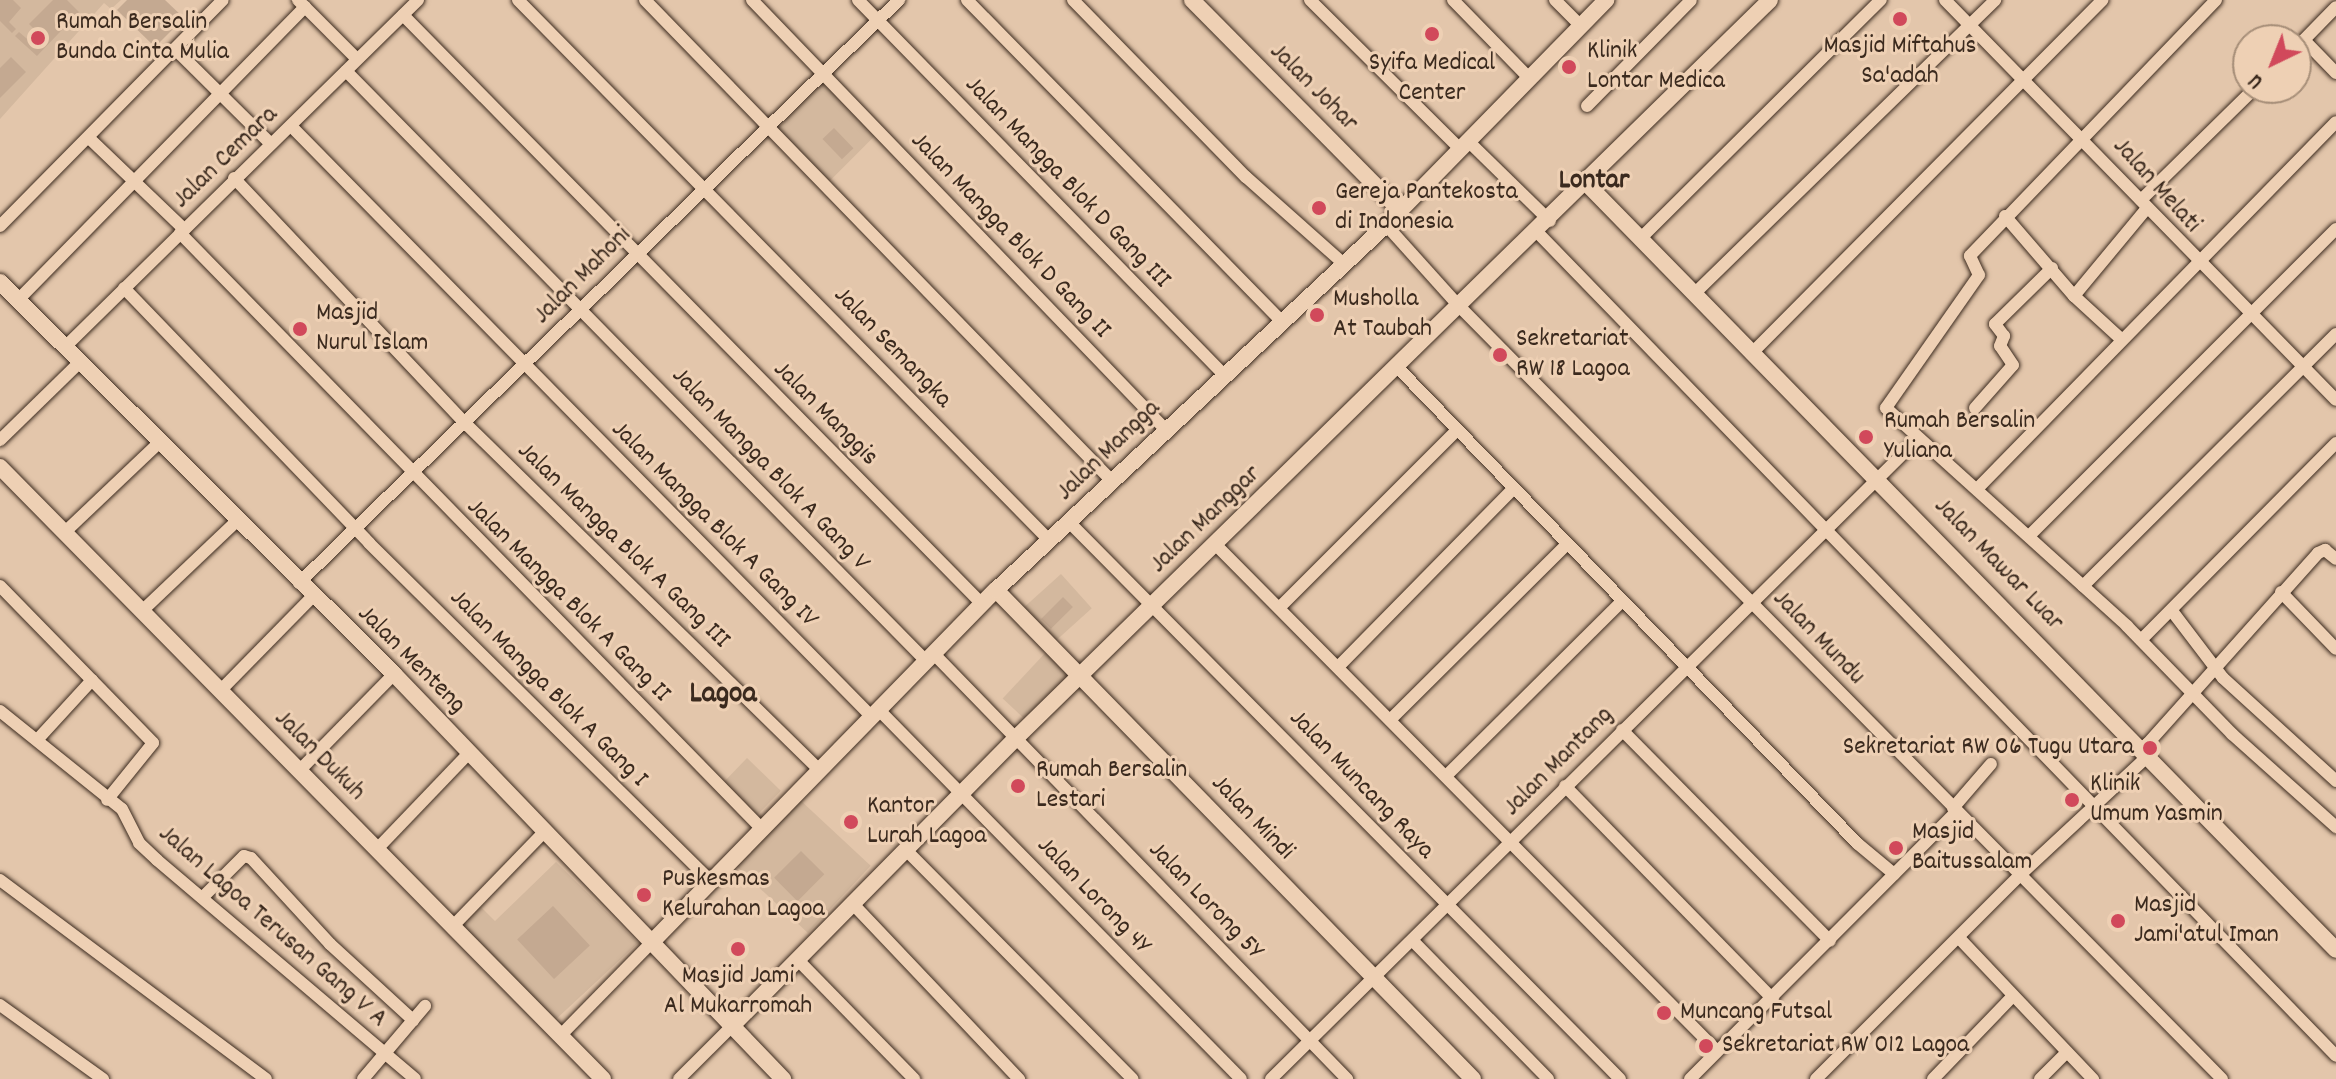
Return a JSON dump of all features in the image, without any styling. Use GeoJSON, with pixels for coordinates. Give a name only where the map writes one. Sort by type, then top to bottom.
{"type":"FeatureCollection","features":[{"type":"Feature","properties":{"kind":"street"},"geometry":{"type":"LineString","coordinates":[[0,226],[177,51],[223,0]]}},
{"type":"Feature","properties":{"kind":"street","name":"Jalan Cemara"},"geometry":{"type":"LineString","coordinates":[[65,347],[418,0]]}},
{"type":"Feature","properties":{"kind":"street","name":"Jalan Semangka"},"geometry":{"type":"LineString","coordinates":[[518,0],[1050,541]]}},
{"type":"Feature","properties":{"kind":"street"},"geometry":{"type":"LineString","coordinates":[[645,0],[1111,480]]}},
{"type":"Feature","properties":{"kind":"street","name":"Jalan Mangga Blok D Gang II"},"geometry":{"type":"LineString","coordinates":[[752,0],[1165,429]]}},
{"type":"Feature","properties":{"kind":"street","name":"Jalan Mangga Blok D Gang III"},"geometry":{"type":"LineString","coordinates":[[858,0],[1225,376]]}},
{"type":"Feature","properties":{"kind":"street","name":"Jalan Mahoni"},"geometry":{"type":"LineString","coordinates":[[299,583],[582,309],[704,186],[771,128],[899,0]]}},
{"type":"Feature","properties":{"kind":"street"},"geometry":{"type":"LineString","coordinates":[[967,0],[1283,323]]}},
{"type":"Feature","properties":{"kind":"street"},"geometry":{"type":"LineString","coordinates":[[1073,0],[1246,177],[1345,265]]}},
{"type":"Feature","properties":{"kind":"street","name":"Jalan Johar"},"geometry":{"type":"LineString","coordinates":[[1192,0],[1400,210]]}},
{"type":"Feature","properties":{"kind":"street"},"geometry":{"type":"LineString","coordinates":[[1310,0],[1465,146],[1544,227],[1824,531],[2336,1056]]}},
{"type":"Feature","properties":{"kind":"street"},"geometry":{"type":"LineString","coordinates":[[1453,0],[1530,79]]}},
{"type":"Feature","properties":{"kind":"street"},"geometry":{"type":"LineString","coordinates":[[1555,0],[1581,26]]}},
{"type":"Feature","properties":{"kind":"street","name":"Jalan Mangga"},"geometry":{"type":"LineString","coordinates":[[651,943],[996,590],[1070,523],[1165,429],[1345,265],[1606,0]]}},
{"type":"Feature","properties":{"kind":"street"},"geometry":{"type":"LineString","coordinates":[[1587,106],[1691,0]]}},
{"type":"Feature","properties":{"kind":"street","name":"Jalan Manggar"},"geometry":{"type":"LineString","coordinates":[[679,1079],[1018,736],[1544,227],[1770,0]]}},
{"type":"Feature","properties":{"kind":"street"},"geometry":{"type":"LineString","coordinates":[[1641,238],[1881,0]]}},
{"type":"Feature","properties":{"kind":"street","name":"Jalan Melati"},"geometry":{"type":"LineString","coordinates":[[1945,0],[2024,76],[2197,262],[2336,400]]}},
{"type":"Feature","properties":{"kind":"street"},"geometry":{"type":"LineString","coordinates":[[1694,294],[1995,0]]}},
{"type":"Feature","properties":{"kind":"street"},"geometry":{"type":"LineString","coordinates":[[1753,352],[2102,0]]}},
{"type":"Feature","properties":{"kind":"street"},"geometry":{"type":"LineString","coordinates":[[2216,0],[2005,216],[1970,256],[1980,273],[1886,408],[2141,640],[2336,827]]}},
{"type":"Feature","properties":{"kind":"street"},"geometry":{"type":"LineString","coordinates":[[19,299],[221,93],[302,4],[357,59]]}},
{"type":"Feature","properties":{"kind":"street"},"geometry":{"type":"LineString","coordinates":[[2312,32],[2336,7]]}},
{"type":"Feature","properties":{"kind":"street","name":"Jalan Manggis"},"geometry":{"type":"LineString","coordinates":[[403,15],[983,605]]}},
{"type":"Feature","properties":{"kind":"street"},"geometry":{"type":"LineString","coordinates":[[177,51],[270,143]]}},
{"type":"Feature","properties":{"kind":"street"},"geometry":{"type":"LineString","coordinates":[[2312,54],[2336,73]]}},
{"type":"Feature","properties":{"kind":"street","name":"Jalan Mangga Blok A Gang V"},"geometry":{"type":"LineString","coordinates":[[346,71],[930,657]]}},
{"type":"Feature","properties":{"kind":"street"},"geometry":{"type":"LineString","coordinates":[[2074,296],[2144,204],[2240,104]]}},
{"type":"Feature","properties":{"kind":"street"},"geometry":{"type":"LineString","coordinates":[[1977,489],[2336,122]]}},
{"type":"Feature","properties":{"kind":"street","name":"Jalan Mangga Blok A Gang IV"},"geometry":{"type":"LineString","coordinates":[[291,126],[875,713]]}},
{"type":"Feature","properties":{"kind":"street","name":"Jalan Mangga Blok A Gang II"},"geometry":{"type":"LineString","coordinates":[[89,138],[182,231],[411,473],[761,828]]}},
{"type":"Feature","properties":{"kind":"street","name":"Jalan Mangga Blok A Gang III"},"geometry":{"type":"LineString","coordinates":[[234,178],[464,422],[819,770]]}},
{"type":"Feature","properties":{"kind":"street","name":"Jalan Mawar Luar"},"geometry":{"type":"LineString","coordinates":[[1587,184],[1879,477],[2336,950]]}},
{"type":"Feature","properties":{"kind":"street"},"geometry":{"type":"LineString","coordinates":[[2005,216],[2074,296],[2121,339]]}},
{"type":"Feature","properties":{"kind":"street","name":"Jalan Mundu"},"geometry":{"type":"LineString","coordinates":[[1386,225],[1459,306],[2222,1079]]}},
{"type":"Feature","properties":{"kind":"street"},"geometry":{"type":"LineString","coordinates":[[2029,536],[2336,229]]}},
{"type":"Feature","properties":{"kind":"street"},"geometry":{"type":"LineString","coordinates":[[1975,408],[2013,365],[2000,346],[2004,336],[1995,324],[2052,268]]}},
{"type":"Feature","properties":{"kind":"street","name":"Jalan Menteng"},"geometry":{"type":"LineString","coordinates":[[0,283],[394,674],[783,1079]]}},
{"type":"Feature","properties":{"kind":"street","name":"Jalan Mangga Blok A Gang I"},"geometry":{"type":"LineString","coordinates":[[124,288],[354,528],[710,881]]}},
{"type":"Feature","properties":{"kind":"street"},"geometry":{"type":"LineString","coordinates":[[2083,586],[2336,334]]}},
{"type":"Feature","properties":{"kind":"street"},"geometry":{"type":"LineString","coordinates":[[0,440],[80,362]]}},
{"type":"Feature","properties":{"kind":"street"},"geometry":{"type":"LineString","coordinates":[[1398,368],[1858,844],[1894,874]]}},
{"type":"Feature","properties":{"kind":"street"},"geometry":{"type":"LineString","coordinates":[[1279,608],[1456,431]]}},
{"type":"Feature","properties":{"kind":"street","name":"Jalan Mantang"},"geometry":{"type":"LineString","coordinates":[[1271,1079],[1918,439]]}},
{"type":"Feature","properties":{"kind":"street"},"geometry":{"type":"LineString","coordinates":[[65,532],[160,442]]}},
{"type":"Feature","properties":{"kind":"street"},"geometry":{"type":"LineString","coordinates":[[2141,640],[2336,443]]}},
{"type":"Feature","properties":{"kind":"street","name":"Jalan Dukuh"},"geometry":{"type":"LineString","coordinates":[[0,467],[603,1079]]}},
{"type":"Feature","properties":{"kind":"street"},"geometry":{"type":"LineString","coordinates":[[1338,667],[1513,489]]}},
{"type":"Feature","properties":{"kind":"street"},"geometry":{"type":"LineString","coordinates":[[142,611],[237,521]]}},
{"type":"Feature","properties":{"kind":"street","name":"Jalan Muncang Raya"},"geometry":{"type":"LineString","coordinates":[[1070,523],[1620,1079]]}},
{"type":"Feature","properties":{"kind":"street"},"geometry":{"type":"LineString","coordinates":[[1215,544],[1717,1051]]}},
{"type":"Feature","properties":{"kind":"street"},"geometry":{"type":"LineString","coordinates":[[1390,720],[1567,544]]}},
{"type":"Feature","properties":{"kind":"street"},"geometry":{"type":"LineString","coordinates":[[1816,1079],[2021,874],[2092,809],[2144,753],[2281,592],[2323,550],[2336,559]]}},
{"type":"Feature","properties":{"kind":"street"},"geometry":{"type":"LineString","coordinates":[[0,586],[154,745],[107,800]]}},
{"type":"Feature","properties":{"kind":"street","name":"Jalan Mindi"},"geometry":{"type":"LineString","coordinates":[[996,590],[1082,674],[1373,979],[1473,1079]]}},
{"type":"Feature","properties":{"kind":"street"},"geometry":{"type":"LineString","coordinates":[[2281,592],[2336,649]]}},
{"type":"Feature","properties":{"kind":"street"},"geometry":{"type":"LineString","coordinates":[[220,691],[313,596]]}},
{"type":"Feature","properties":{"kind":"street"},"geometry":{"type":"LineString","coordinates":[[1446,776],[1622,601]]}},
{"type":"Feature","properties":{"kind":"street"},"geometry":{"type":"LineString","coordinates":[[2172,611],[2216,668],[2336,781]]}},
{"type":"Feature","properties":{"kind":"street","name":"Jalan Lorong 5Y"},"geometry":{"type":"LineString","coordinates":[[930,657],[1018,736],[1347,1079]]}},
{"type":"Feature","properties":{"kind":"street"},"geometry":{"type":"LineString","coordinates":[[300,770],[394,674]]}},
{"type":"Feature","properties":{"kind":"street"},"geometry":{"type":"LineString","coordinates":[[38,739],[92,680]]}},
{"type":"Feature","properties":{"kind":"street","name":"Jalan Lagoa Terusan Gang V A"},"geometry":{"type":"LineString","coordinates":[[0,711],[128,815],[139,843],[205,895],[415,1079]]}},
{"type":"Feature","properties":{"kind":"street","name":"Jalan Lorong 4Y"},"geometry":{"type":"LineString","coordinates":[[875,713],[962,794],[1241,1079]]}},
{"type":"Feature","properties":{"kind":"street"},"geometry":{"type":"LineString","coordinates":[[1622,730],[1830,941]]}},
{"type":"Feature","properties":{"kind":"street"},"geometry":{"type":"LineString","coordinates":[[377,849],[469,753]]}},
{"type":"Feature","properties":{"kind":"street"},"geometry":{"type":"LineString","coordinates":[[1690,1079],[1830,941],[1955,810],[1991,764]]}},
{"type":"Feature","properties":{"kind":"street"},"geometry":{"type":"LineString","coordinates":[[1565,786],[1773,999]]}},
{"type":"Feature","properties":{"kind":"street"},"geometry":{"type":"LineString","coordinates":[[453,926],[545,831]]}},
{"type":"Feature","properties":{"kind":"street"},"geometry":{"type":"LineString","coordinates":[[906,850],[1133,1079]]}},
{"type":"Feature","properties":{"kind":"street"},"geometry":{"type":"LineString","coordinates":[[205,895],[244,856],[251,858],[330,944],[413,1020]]}},
{"type":"Feature","properties":{"kind":"street"},"geometry":{"type":"LineString","coordinates":[[0,880],[266,1079]]}},
{"type":"Feature","properties":{"kind":"street"},"geometry":{"type":"LineString","coordinates":[[852,903],[1019,1079]]}},
{"type":"Feature","properties":{"kind":"street"},"geometry":{"type":"LineString","coordinates":[[1959,938],[2093,1079]]}},
{"type":"Feature","properties":{"kind":"street"},"geometry":{"type":"LineString","coordinates":[[1413,941],[1548,1079]]}},
{"type":"Feature","properties":{"kind":"street"},"geometry":{"type":"LineString","coordinates":[[561,1035],[651,943]]}},
{"type":"Feature","properties":{"kind":"street"},"geometry":{"type":"LineString","coordinates":[[797,959],[914,1079]]}},
{"type":"Feature","properties":{"kind":"street"},"geometry":{"type":"LineString","coordinates":[[1933,1079],[2013,996]]}},
{"type":"Feature","properties":{"kind":"street"},"geometry":{"type":"LineString","coordinates":[[0,1005],[103,1079]]}},
{"type":"Feature","properties":{"kind":"street"},"geometry":{"type":"LineString","coordinates":[[363,1079],[425,1006]]}},
{"type":"Feature","properties":{"kind":"street"},"geometry":{"type":"LineString","coordinates":[[2040,1079],[2067,1052]]}},
{"type":"Feature","properties":{"kind":"shaded area","name":"Rumah Bersalin Bunda Cinta Mulia"},"geometry":{"type":"Polygon","coordinates":[[[0,0],[121,0],[111,9],[104,3],[0,119],[0,0]]]}},
{"type":"Feature","properties":{"kind":"shaded area"},"geometry":{"type":"Polygon","coordinates":[[[0,0],[13,0],[21,8],[9,22],[16,29],[12,33],[0,21],[0,0]]]}},
{"type":"Feature","properties":{"kind":"shaded area"},"geometry":{"type":"Polygon","coordinates":[[[53,0],[67,0],[79,12],[37,56],[15,36],[19,32],[33,44],[41,36],[29,24],[53,0]]]}},
{"type":"Feature","properties":{"kind":"shaded area"},"geometry":{"type":"Polygon","coordinates":[[[127,0],[165,0],[184,18],[155,47],[117,10],[127,0]]]}},
{"type":"Feature","properties":{"kind":"shaded area"},"geometry":{"type":"Polygon","coordinates":[[[11,57],[26,72],[0,98],[0,68],[11,57]]]}},
{"type":"Feature","properties":{"kind":"shaded area"},"geometry":{"type":"Polygon","coordinates":[[[824,82],[876,134],[830,181],[777,129],[824,82]]]}},
{"type":"Feature","properties":{"kind":"shaded area"},"geometry":{"type":"Polygon","coordinates":[[[834,128],[853,148],[842,159],[822,139],[834,128]]]}},
{"type":"Feature","properties":{"kind":"shaded area"},"geometry":{"type":"Polygon","coordinates":[[[1061,574],[1092,608],[1055,642],[1024,607],[1061,574]]]}},
{"type":"Feature","properties":{"kind":"shaded area"},"geometry":{"type":"Polygon","coordinates":[[[1063,597],[1073,607],[1051,629],[1041,619],[1063,597]]]}},
{"type":"Feature","properties":{"kind":"shaded area"},"geometry":{"type":"Polygon","coordinates":[[[1047,651],[1075,677],[1030,724],[1003,699],[1047,651]]]}},
{"type":"Feature","properties":{"kind":"shaded area"},"geometry":{"type":"Polygon","coordinates":[[[747,758],[781,791],[756,816],[723,783],[747,758]]]}},
{"type":"Feature","properties":{"kind":"shaded area"},"geometry":{"type":"Polygon","coordinates":[[[799,799],[871,866],[808,933],[736,866],[799,799]]]}},
{"type":"Feature","properties":{"kind":"shaded area"},"geometry":{"type":"Polygon","coordinates":[[[801,851],[824,874],[797,901],[774,878],[801,851]]]}},
{"type":"Feature","properties":{"kind":"shaded area"},"geometry":{"type":"Polygon","coordinates":[[[556,862],[638,943],[553,1022],[459,927],[481,907],[495,921],[556,862]]]}},
{"type":"Feature","properties":{"kind":"shaded area"},"geometry":{"type":"Polygon","coordinates":[[[553,906],[590,945],[554,979],[517,939],[553,906]]]}},
{"type":"Feature","properties":{"kind":"place","name":"Masjid Miftahus Sa'adah"},"geometry":{"type":"Point","coordinates":[1900,19]}},
{"type":"Feature","properties":{"kind":"place","name":"Syifa Medical Center"},"geometry":{"type":"Point","coordinates":[1432,34]}},
{"type":"Feature","properties":{"kind":"place","name":"Rumah Bersalin Bunda Cinta Mulia"},"geometry":{"type":"Point","coordinates":[38,38]}},
{"type":"Feature","properties":{"kind":"place","name":"Klinik Lontar Medica"},"geometry":{"type":"Point","coordinates":[1569,67]}},
{"type":"Feature","properties":{"kind":"place","name":"Gereja Pantekosta di Indonesia"},"geometry":{"type":"Point","coordinates":[1319,208]}},
{"type":"Feature","properties":{"kind":"place","name":"Musholla At Taubah"},"geometry":{"type":"Point","coordinates":[1317,315]}},
{"type":"Feature","properties":{"kind":"place","name":"Masjid Nurul Islam"},"geometry":{"type":"Point","coordinates":[300,329]}},
{"type":"Feature","properties":{"kind":"place","name":"Sekretariat RW 18 Lagoa"},"geometry":{"type":"Point","coordinates":[1500,355]}},
{"type":"Feature","properties":{"kind":"place","name":"Rumah Bersalin Yuliana"},"geometry":{"type":"Point","coordinates":[1866,437]}},
{"type":"Feature","properties":{"kind":"place","name":"Sekretariat RW 06 Tugu Utara"},"geometry":{"type":"Point","coordinates":[2150,748]}},
{"type":"Feature","properties":{"kind":"place","name":"Rumah Bersalin Lestari"},"geometry":{"type":"Point","coordinates":[1018,786]}},
{"type":"Feature","properties":{"kind":"place","name":"Klinik Umum Yasmin"},"geometry":{"type":"Point","coordinates":[2072,800]}},
{"type":"Feature","properties":{"kind":"place","name":"Kantor Lurah Lagoa"},"geometry":{"type":"Point","coordinates":[851,822]}},
{"type":"Feature","properties":{"kind":"place","name":"Masjid Baitussalam"},"geometry":{"type":"Point","coordinates":[1896,848]}},
{"type":"Feature","properties":{"kind":"place","name":"Puskesmas Kelurahan Lagoa"},"geometry":{"type":"Point","coordinates":[644,895]}},
{"type":"Feature","properties":{"kind":"place","name":"Masjid Jami'atul Iman"},"geometry":{"type":"Point","coordinates":[2118,921]}},
{"type":"Feature","properties":{"kind":"place","name":"Masjid Jami Al Mukarromah"},"geometry":{"type":"Point","coordinates":[738,949]}},
{"type":"Feature","properties":{"kind":"place","name":"Muncang Futsal"},"geometry":{"type":"Point","coordinates":[1664,1013]}},
{"type":"Feature","properties":{"kind":"place","name":"Sekretariat RW 012 Lagoa"},"geometry":{"type":"Point","coordinates":[1706,1046]}},
{"type":"Feature","properties":{"kind":"district","name":"Lontar"},"geometry":{"type":"Point","coordinates":[1594,182]}},
{"type":"Feature","properties":{"kind":"district","name":"Lagoa"},"geometry":{"type":"Point","coordinates":[723,696]}}]}
